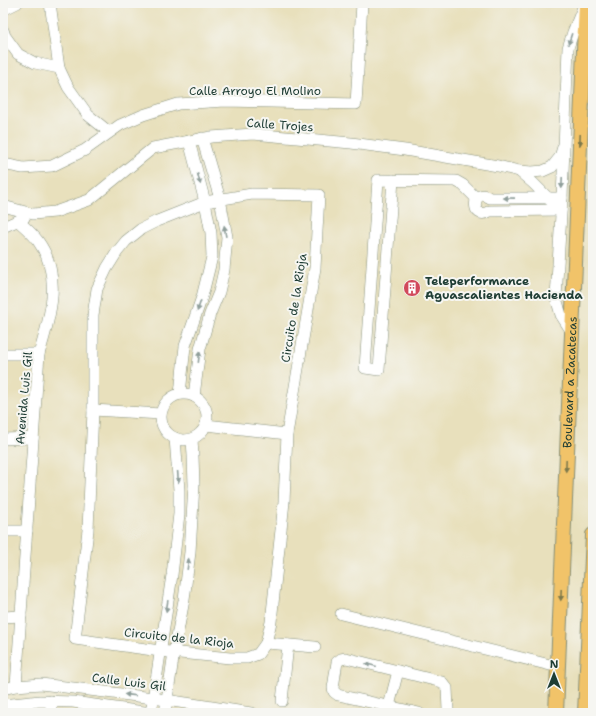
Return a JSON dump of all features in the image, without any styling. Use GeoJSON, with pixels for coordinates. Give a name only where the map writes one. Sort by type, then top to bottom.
{"type":"FeatureCollection","features":[{"type":"Feature","properties":{"kind":"main road","name":"Boulevard a Zacatecas"},"geometry":{"type":"LineString","coordinates":[[556,713],[586,3]]}},
{"type":"Feature","properties":{"kind":"main road"},"geometry":{"type":"LineString","coordinates":[[586,713],[593,534]]}},
{"type":"Feature","properties":{"kind":"street"},"geometry":{"type":"LineString","coordinates":[[3,10],[18,3]]}},
{"type":"Feature","properties":{"kind":"street"},"geometry":{"type":"LineString","coordinates":[[50,3],[59,68],[68,87],[88,115],[109,132]]}},
{"type":"Feature","properties":{"kind":"street","name":"Calle Arroyo El Molino"},"geometry":{"type":"LineString","coordinates":[[3,164],[23,168],[52,166],[85,150],[120,125],[144,115],[178,104],[225,101],[356,104],[362,3]]}},
{"type":"Feature","properties":{"kind":"street"},"geometry":{"type":"LineString","coordinates":[[572,332],[561,315],[556,298],[568,48],[573,32],[586,3]]}},
{"type":"Feature","properties":{"kind":"street"},"geometry":{"type":"LineString","coordinates":[[3,30],[5,36],[18,54],[35,63],[59,68]]}},
{"type":"Feature","properties":{"kind":"street","name":"Calle Trojes"},"geometry":{"type":"LineString","coordinates":[[3,206],[33,214],[56,212],[89,200],[153,148],[202,138],[253,134],[351,143],[405,150],[519,171],[543,171],[552,167],[560,157],[563,147]]}},
{"type":"Feature","properties":{"kind":"street"},"geometry":{"type":"LineString","coordinates":[[194,396],[200,349],[210,314],[219,292],[224,270],[227,237],[220,199],[202,138]]}},
{"type":"Feature","properties":{"kind":"street"},"geometry":{"type":"LineString","coordinates":[[180,394],[185,346],[202,297],[212,257],[211,233],[205,202],[189,141]]}},
{"type":"Feature","properties":{"kind":"street"},"geometry":{"type":"LineString","coordinates":[[519,171],[533,182],[561,210]]}},
{"type":"Feature","properties":{"kind":"street"},"geometry":{"type":"LineString","coordinates":[[394,180],[380,370],[365,368],[378,180],[394,180],[456,181],[463,185],[476,198]]}},
{"type":"Feature","properties":{"kind":"street","name":"Circuito de la Rioja"},"geometry":{"type":"LineString","coordinates":[[252,194],[319,195],[315,268],[287,434],[284,502],[271,622],[266,643],[258,654],[247,658],[230,658],[160,651],[75,639],[88,530],[93,410],[93,315],[97,289],[117,252],[126,241],[141,229],[205,202],[220,199],[252,194]]}},
{"type":"Feature","properties":{"kind":"street"},"geometry":{"type":"LineString","coordinates":[[561,210],[490,211],[484,213],[478,212],[474,204],[476,198],[485,195],[490,198],[562,198]]}},
{"type":"Feature","properties":{"kind":"street"},"geometry":{"type":"LineString","coordinates":[[3,227],[33,214]]}},
{"type":"Feature","properties":{"kind":"street","name":"Avenida Luis Gil"},"geometry":{"type":"LineString","coordinates":[[16,686],[39,354],[51,308],[53,289],[50,268],[46,256],[37,240],[18,221]]}},
{"type":"Feature","properties":{"kind":"street"},"geometry":{"type":"LineString","coordinates":[[3,354],[39,354]]}},
{"type":"Feature","properties":{"kind":"street"},"geometry":{"type":"LineString","coordinates":[[187,394],[194,396],[200,399],[207,411],[208,418],[206,425],[198,436],[192,439],[180,440],[168,434],[164,428],[161,421],[163,407],[173,396],[187,394]]}},
{"type":"Feature","properties":{"kind":"street"},"geometry":{"type":"LineString","coordinates":[[93,410],[161,414]]}},
{"type":"Feature","properties":{"kind":"street"},"geometry":{"type":"LineString","coordinates":[[206,425],[287,434]]}},
{"type":"Feature","properties":{"kind":"street"},"geometry":{"type":"LineString","coordinates":[[3,439],[33,438]]}},
{"type":"Feature","properties":{"kind":"street"},"geometry":{"type":"LineString","coordinates":[[3,705],[40,701],[73,702],[151,713],[172,575],[179,514],[179,490],[175,438]]}},
{"type":"Feature","properties":{"kind":"street"},"geometry":{"type":"LineString","coordinates":[[165,713],[174,652],[184,600],[190,552],[194,485],[192,439]]}},
{"type":"Feature","properties":{"kind":"street"},"geometry":{"type":"LineString","coordinates":[[3,531],[27,531]]}},
{"type":"Feature","properties":{"kind":"street"},"geometry":{"type":"LineString","coordinates":[[341,614],[558,667]]}},
{"type":"Feature","properties":{"kind":"street"},"geometry":{"type":"LineString","coordinates":[[3,617],[21,616]]}},
{"type":"Feature","properties":{"kind":"street"},"geometry":{"type":"LineString","coordinates":[[266,643],[315,647]]}},
{"type":"Feature","properties":{"kind":"street"},"geometry":{"type":"LineString","coordinates":[[282,701],[288,645]]}},
{"type":"Feature","properties":{"kind":"street"},"geometry":{"type":"LineString","coordinates":[[419,713],[338,695],[334,692],[333,688],[337,662],[346,658],[442,682],[447,688],[449,713]]}},
{"type":"Feature","properties":{"kind":"street"},"geometry":{"type":"LineString","coordinates":[[389,706],[398,671]]}},
{"type":"Feature","properties":{"kind":"street","name":"Calle Luis Gil"},"geometry":{"type":"LineString","coordinates":[[3,689],[16,686],[41,684],[153,698],[251,713]]}},
{"type":"Feature","properties":{"kind":"street"},"geometry":{"type":"LineString","coordinates":[[51,701],[51,713]]}},
{"type":"Feature","properties":{"kind":"place","name":"Teleperformance Aguascalientes Hacienda"},"geometry":{"type":"Point","coordinates":[412,288]}}]}
